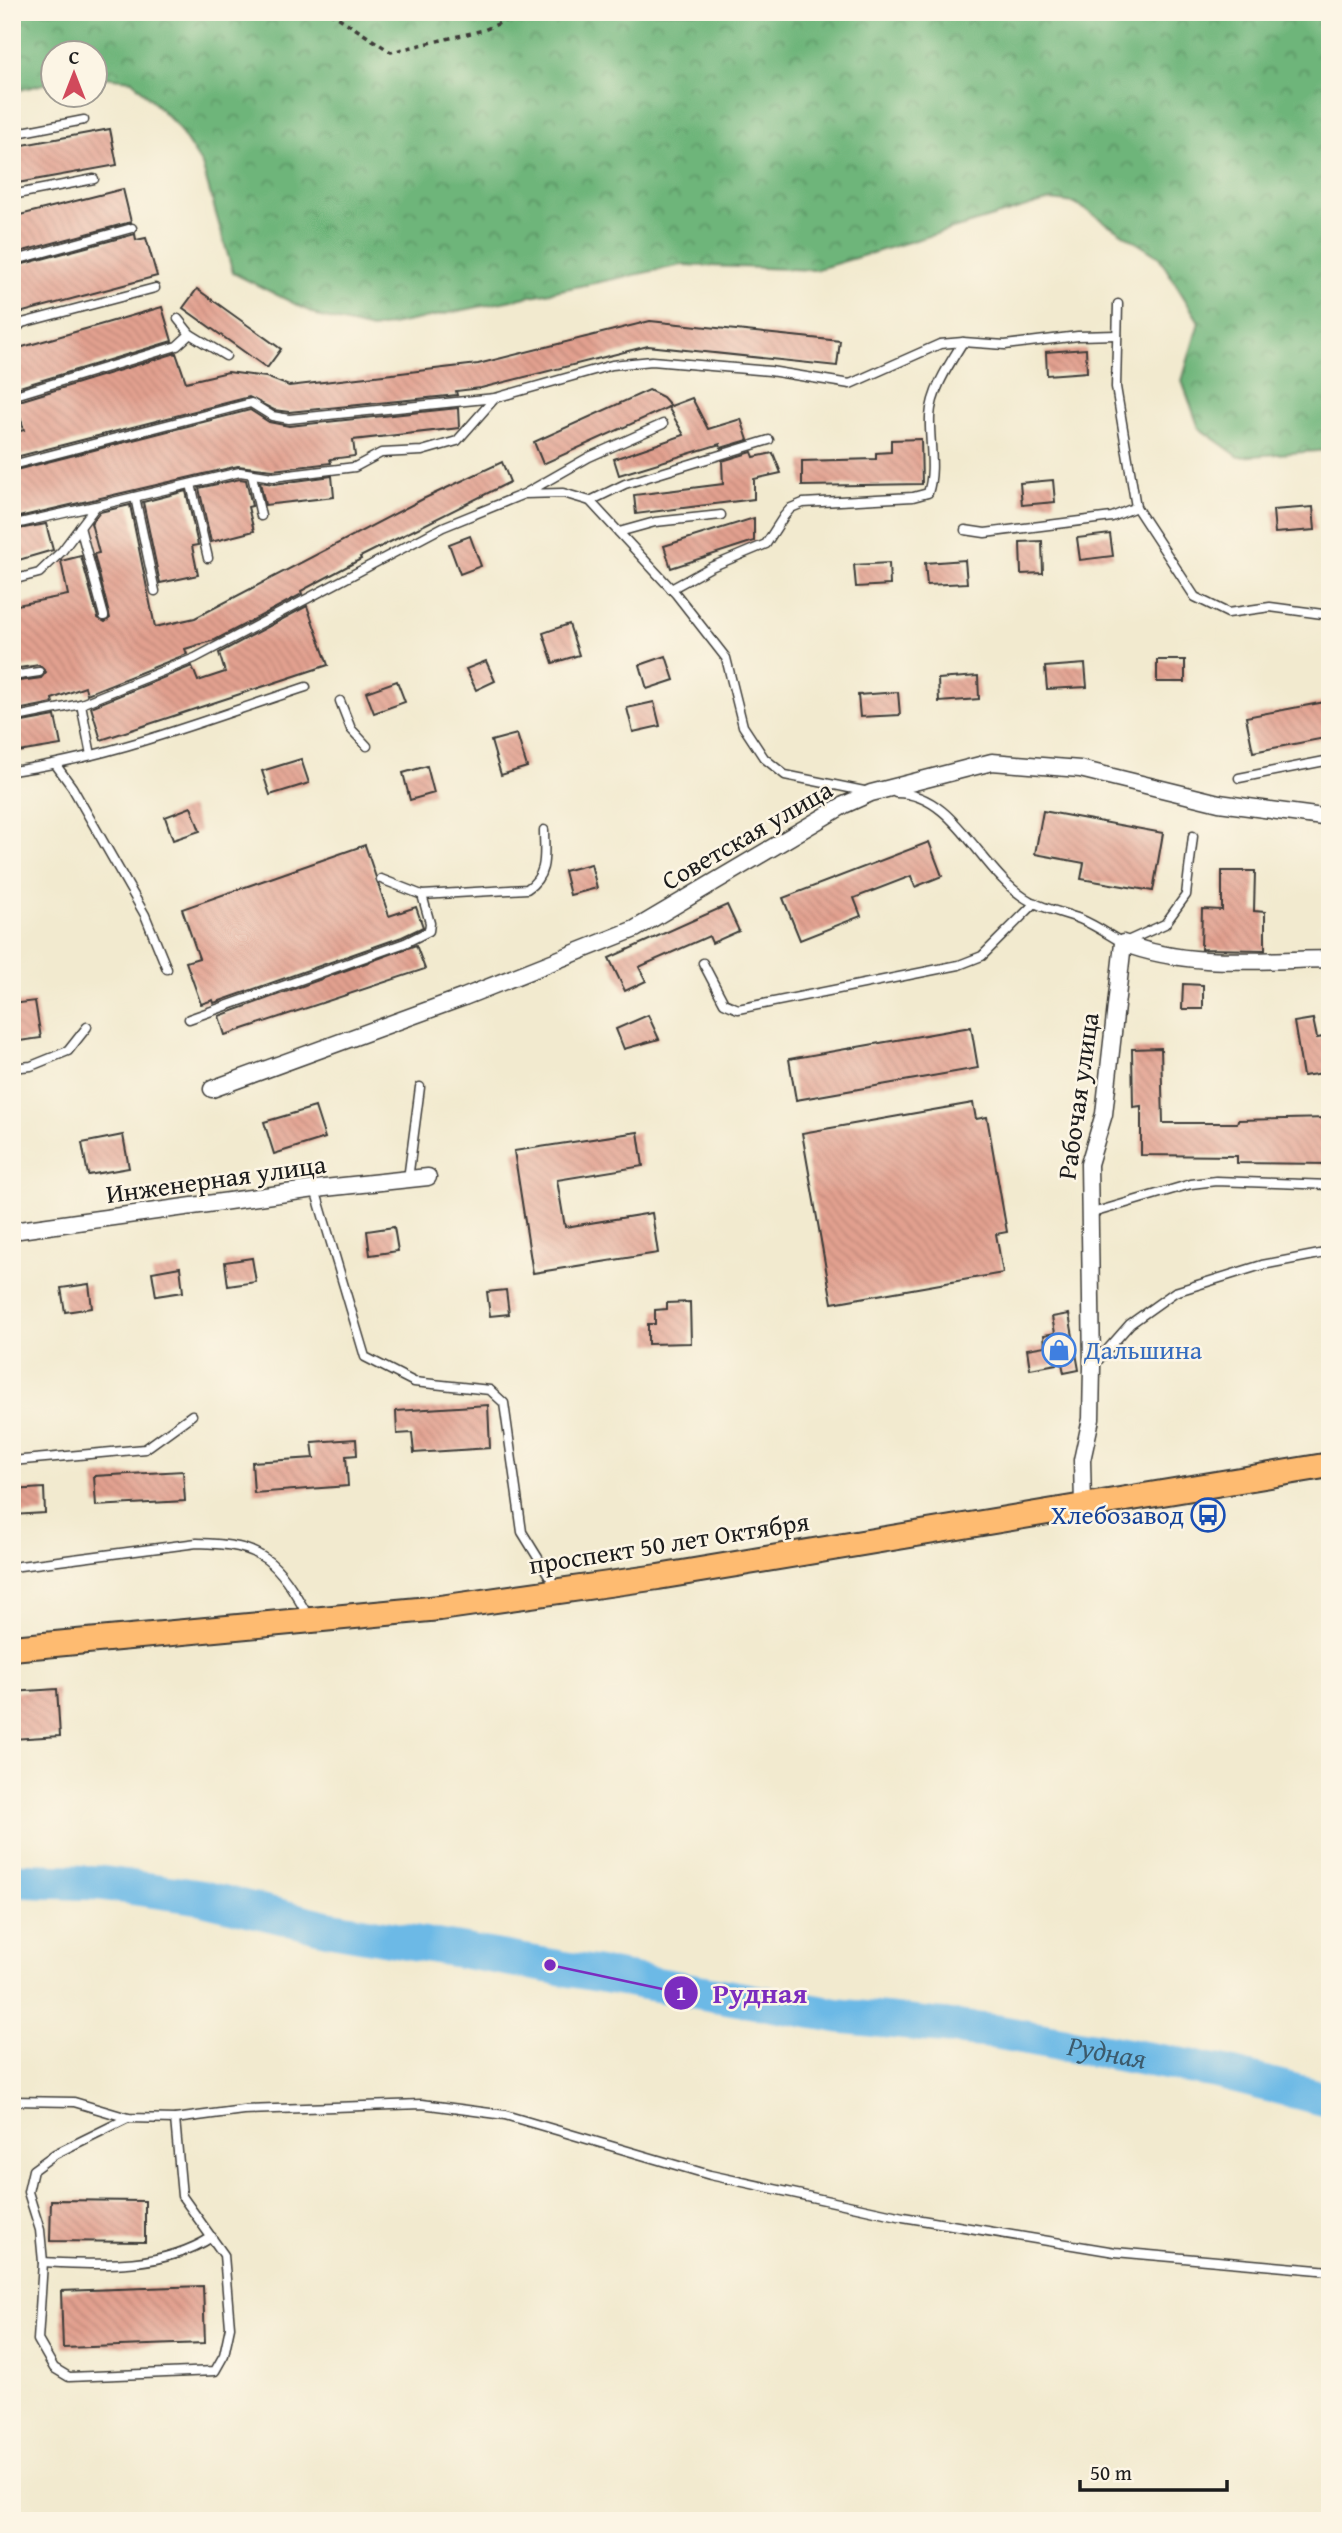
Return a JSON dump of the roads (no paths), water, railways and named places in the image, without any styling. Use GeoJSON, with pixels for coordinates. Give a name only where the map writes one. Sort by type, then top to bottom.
{"type":"FeatureCollection","features":[{"type":"Feature","properties":{"kind":"main road","name":"проспект 50 лет Октября"},"geometry":{"type":"LineString","coordinates":[[12,1647],[311,1622],[440,1608],[557,1589],[658,1577],[1330,1465]]}},
{"type":"Feature","properties":{"kind":"street","name":"Советская улица"},"geometry":{"type":"LineString","coordinates":[[212,1089],[464,997],[635,929],[844,805],[871,793],[992,762],[1080,769],[1219,803],[1330,818]]}},
{"type":"Feature","properties":{"kind":"street"},"geometry":{"type":"LineString","coordinates":[[1123,943],[1153,954],[1194,960],[1330,959]]}},
{"type":"Feature","properties":{"kind":"street","name":"Рабочая улица"},"geometry":{"type":"LineString","coordinates":[[1083,1506],[1082,1460],[1091,1419],[1092,1367],[1089,1164],[1104,1114],[1123,943]]}},
{"type":"Feature","properties":{"kind":"street","name":"Инженерная улица"},"geometry":{"type":"LineString","coordinates":[[12,1231],[315,1189],[428,1177]]}},
{"type":"Feature","properties":{"kind":"lane"},"geometry":{"type":"LineString","coordinates":[[12,134],[84,120]]}},
{"type":"Feature","properties":{"kind":"lane"},"geometry":{"type":"LineString","coordinates":[[12,195],[94,178]]}},
{"type":"Feature","properties":{"kind":"lane"},"geometry":{"type":"LineString","coordinates":[[12,261],[132,228]]}},
{"type":"Feature","properties":{"kind":"lane"},"geometry":{"type":"LineString","coordinates":[[12,332],[22,323],[155,288]]}},
{"type":"Feature","properties":{"kind":"lane"},"geometry":{"type":"LineString","coordinates":[[1118,304],[1116,387],[1136,507],[1195,597],[1210,607],[1228,613],[1270,607],[1330,615]]}},
{"type":"Feature","properties":{"kind":"lane"},"geometry":{"type":"LineString","coordinates":[[178,319],[190,334],[226,356]]}},
{"type":"Feature","properties":{"kind":"lane"},"geometry":{"type":"LineString","coordinates":[[12,396],[177,346],[190,334]]}},
{"type":"Feature","properties":{"kind":"lane"},"geometry":{"type":"LineString","coordinates":[[12,465],[251,404],[272,416],[289,419],[495,398],[612,365],[652,360],[770,371],[850,384],[940,344],[963,342],[1005,345],[1078,335],[1117,335]]}},
{"type":"Feature","properties":{"kind":"lane"},"geometry":{"type":"LineString","coordinates":[[671,589],[711,567],[766,544],[783,516],[791,508],[803,503],[913,497],[928,493],[932,481],[930,413],[947,366],[963,342]]}},
{"type":"Feature","properties":{"kind":"lane"},"geometry":{"type":"LineString","coordinates":[[20,523],[240,472],[273,477],[355,467],[381,453],[422,451],[457,441],[495,398]]}},
{"type":"Feature","properties":{"kind":"lane"},"geometry":{"type":"LineString","coordinates":[[12,718],[81,704],[195,658],[443,527],[524,494],[589,457],[663,424]]}},
{"type":"Feature","properties":{"kind":"lane"},"geometry":{"type":"LineString","coordinates":[[590,501],[625,484],[769,440]]}},
{"type":"Feature","properties":{"kind":"lane"},"geometry":{"type":"LineString","coordinates":[[252,475],[261,516]]}},
{"type":"Feature","properties":{"kind":"lane"},"geometry":{"type":"LineString","coordinates":[[191,484],[208,558]]}},
{"type":"Feature","properties":{"kind":"lane"},"geometry":{"type":"LineString","coordinates":[[524,494],[563,492],[590,501],[618,531],[671,589],[726,658],[743,726],[764,758],[785,775],[871,793],[905,793],[932,803],[955,820],[986,865],[1035,903],[1083,921],[1123,943],[1165,924],[1186,895],[1193,836]]}},
{"type":"Feature","properties":{"kind":"lane"},"geometry":{"type":"LineString","coordinates":[[135,497],[155,591]]}},
{"type":"Feature","properties":{"kind":"lane"},"geometry":{"type":"LineString","coordinates":[[12,580],[39,573],[96,506]]}},
{"type":"Feature","properties":{"kind":"lane"},"geometry":{"type":"LineString","coordinates":[[965,530],[985,533],[1112,517],[1136,507]]}},
{"type":"Feature","properties":{"kind":"lane"},"geometry":{"type":"LineString","coordinates":[[618,531],[655,522],[722,515]]}},
{"type":"Feature","properties":{"kind":"lane"},"geometry":{"type":"LineString","coordinates":[[80,527],[104,616]]}},
{"type":"Feature","properties":{"kind":"lane"},"geometry":{"type":"LineString","coordinates":[[12,676],[39,672]]}},
{"type":"Feature","properties":{"kind":"lane"},"geometry":{"type":"LineString","coordinates":[[12,771],[56,765],[306,687]]}},
{"type":"Feature","properties":{"kind":"lane"},"geometry":{"type":"LineString","coordinates":[[340,701],[351,729],[367,746]]}},
{"type":"Feature","properties":{"kind":"lane"},"geometry":{"type":"LineString","coordinates":[[81,704],[90,755]]}},
{"type":"Feature","properties":{"kind":"lane"},"geometry":{"type":"LineString","coordinates":[[1240,778],[1330,760]]}},
{"type":"Feature","properties":{"kind":"lane"},"geometry":{"type":"LineString","coordinates":[[56,765],[72,787],[145,915],[167,969]]}},
{"type":"Feature","properties":{"kind":"lane"},"geometry":{"type":"LineString","coordinates":[[381,879],[422,895],[527,889],[538,882],[544,869],[544,830]]}},
{"type":"Feature","properties":{"kind":"lane"},"geometry":{"type":"LineString","coordinates":[[189,1019],[405,943],[429,931],[422,895]]}},
{"type":"Feature","properties":{"kind":"lane"},"geometry":{"type":"LineString","coordinates":[[703,963],[724,1003],[738,1009],[959,965],[982,956],[1035,903]]}},
{"type":"Feature","properties":{"kind":"lane"},"geometry":{"type":"LineString","coordinates":[[12,1068],[31,1066],[68,1051],[87,1027]]}},
{"type":"Feature","properties":{"kind":"lane"},"geometry":{"type":"LineString","coordinates":[[408,1179],[420,1087]]}},
{"type":"Feature","properties":{"kind":"lane"},"geometry":{"type":"LineString","coordinates":[[1089,1214],[1191,1184],[1216,1181],[1330,1185]]}},
{"type":"Feature","properties":{"kind":"lane"},"geometry":{"type":"LineString","coordinates":[[315,1189],[365,1357],[414,1382],[490,1390],[504,1403],[522,1532],[557,1589]]}},
{"type":"Feature","properties":{"kind":"lane"},"geometry":{"type":"LineString","coordinates":[[1092,1367],[1130,1324],[1175,1292],[1262,1265],[1330,1252]]}},
{"type":"Feature","properties":{"kind":"lane"},"geometry":{"type":"LineString","coordinates":[[12,1461],[145,1450],[192,1415]]}},
{"type":"Feature","properties":{"kind":"lane"},"geometry":{"type":"LineString","coordinates":[[12,1567],[197,1543],[224,1543],[258,1552],[287,1577],[311,1622]]}},
{"type":"Feature","properties":{"kind":"lane"},"geometry":{"type":"LineString","coordinates":[[12,2101],[74,2102],[128,2118],[175,2119],[243,2110],[422,2104],[505,2115],[710,2175],[903,2217],[1115,2252],[1330,2271]]}},
{"type":"Feature","properties":{"kind":"lane"},"geometry":{"type":"LineString","coordinates":[[128,2118],[55,2154],[33,2170],[28,2192],[40,2230],[43,2262],[38,2340],[54,2368],[69,2377],[215,2371],[224,2355],[230,2327],[224,2255],[182,2196],[175,2119]]}},
{"type":"Feature","properties":{"kind":"lane"},"geometry":{"type":"LineString","coordinates":[[43,2262],[116,2266],[190,2251],[212,2237]]}},
{"type":"Feature","properties":{"kind":"waterway","name":"Рудная"},"geometry":{"type":"LineString","coordinates":[[12,1880],[100,1883],[200,1897],[329,1928],[840,2016],[997,2032],[1219,2072],[1330,2100]]}},
{"type":"Feature","properties":{"kind":"place","name":"Дальшина"},"geometry":{"type":"Point","coordinates":[1059,1350]}},
{"type":"Feature","properties":{"kind":"place","name":"Хлебозавод"},"geometry":{"type":"Point","coordinates":[1208,1515]}},
{"type":"Feature","properties":{"kind":"place","name":"Рудная"},"geometry":{"type":"Point","coordinates":[550,1965]}}]}
